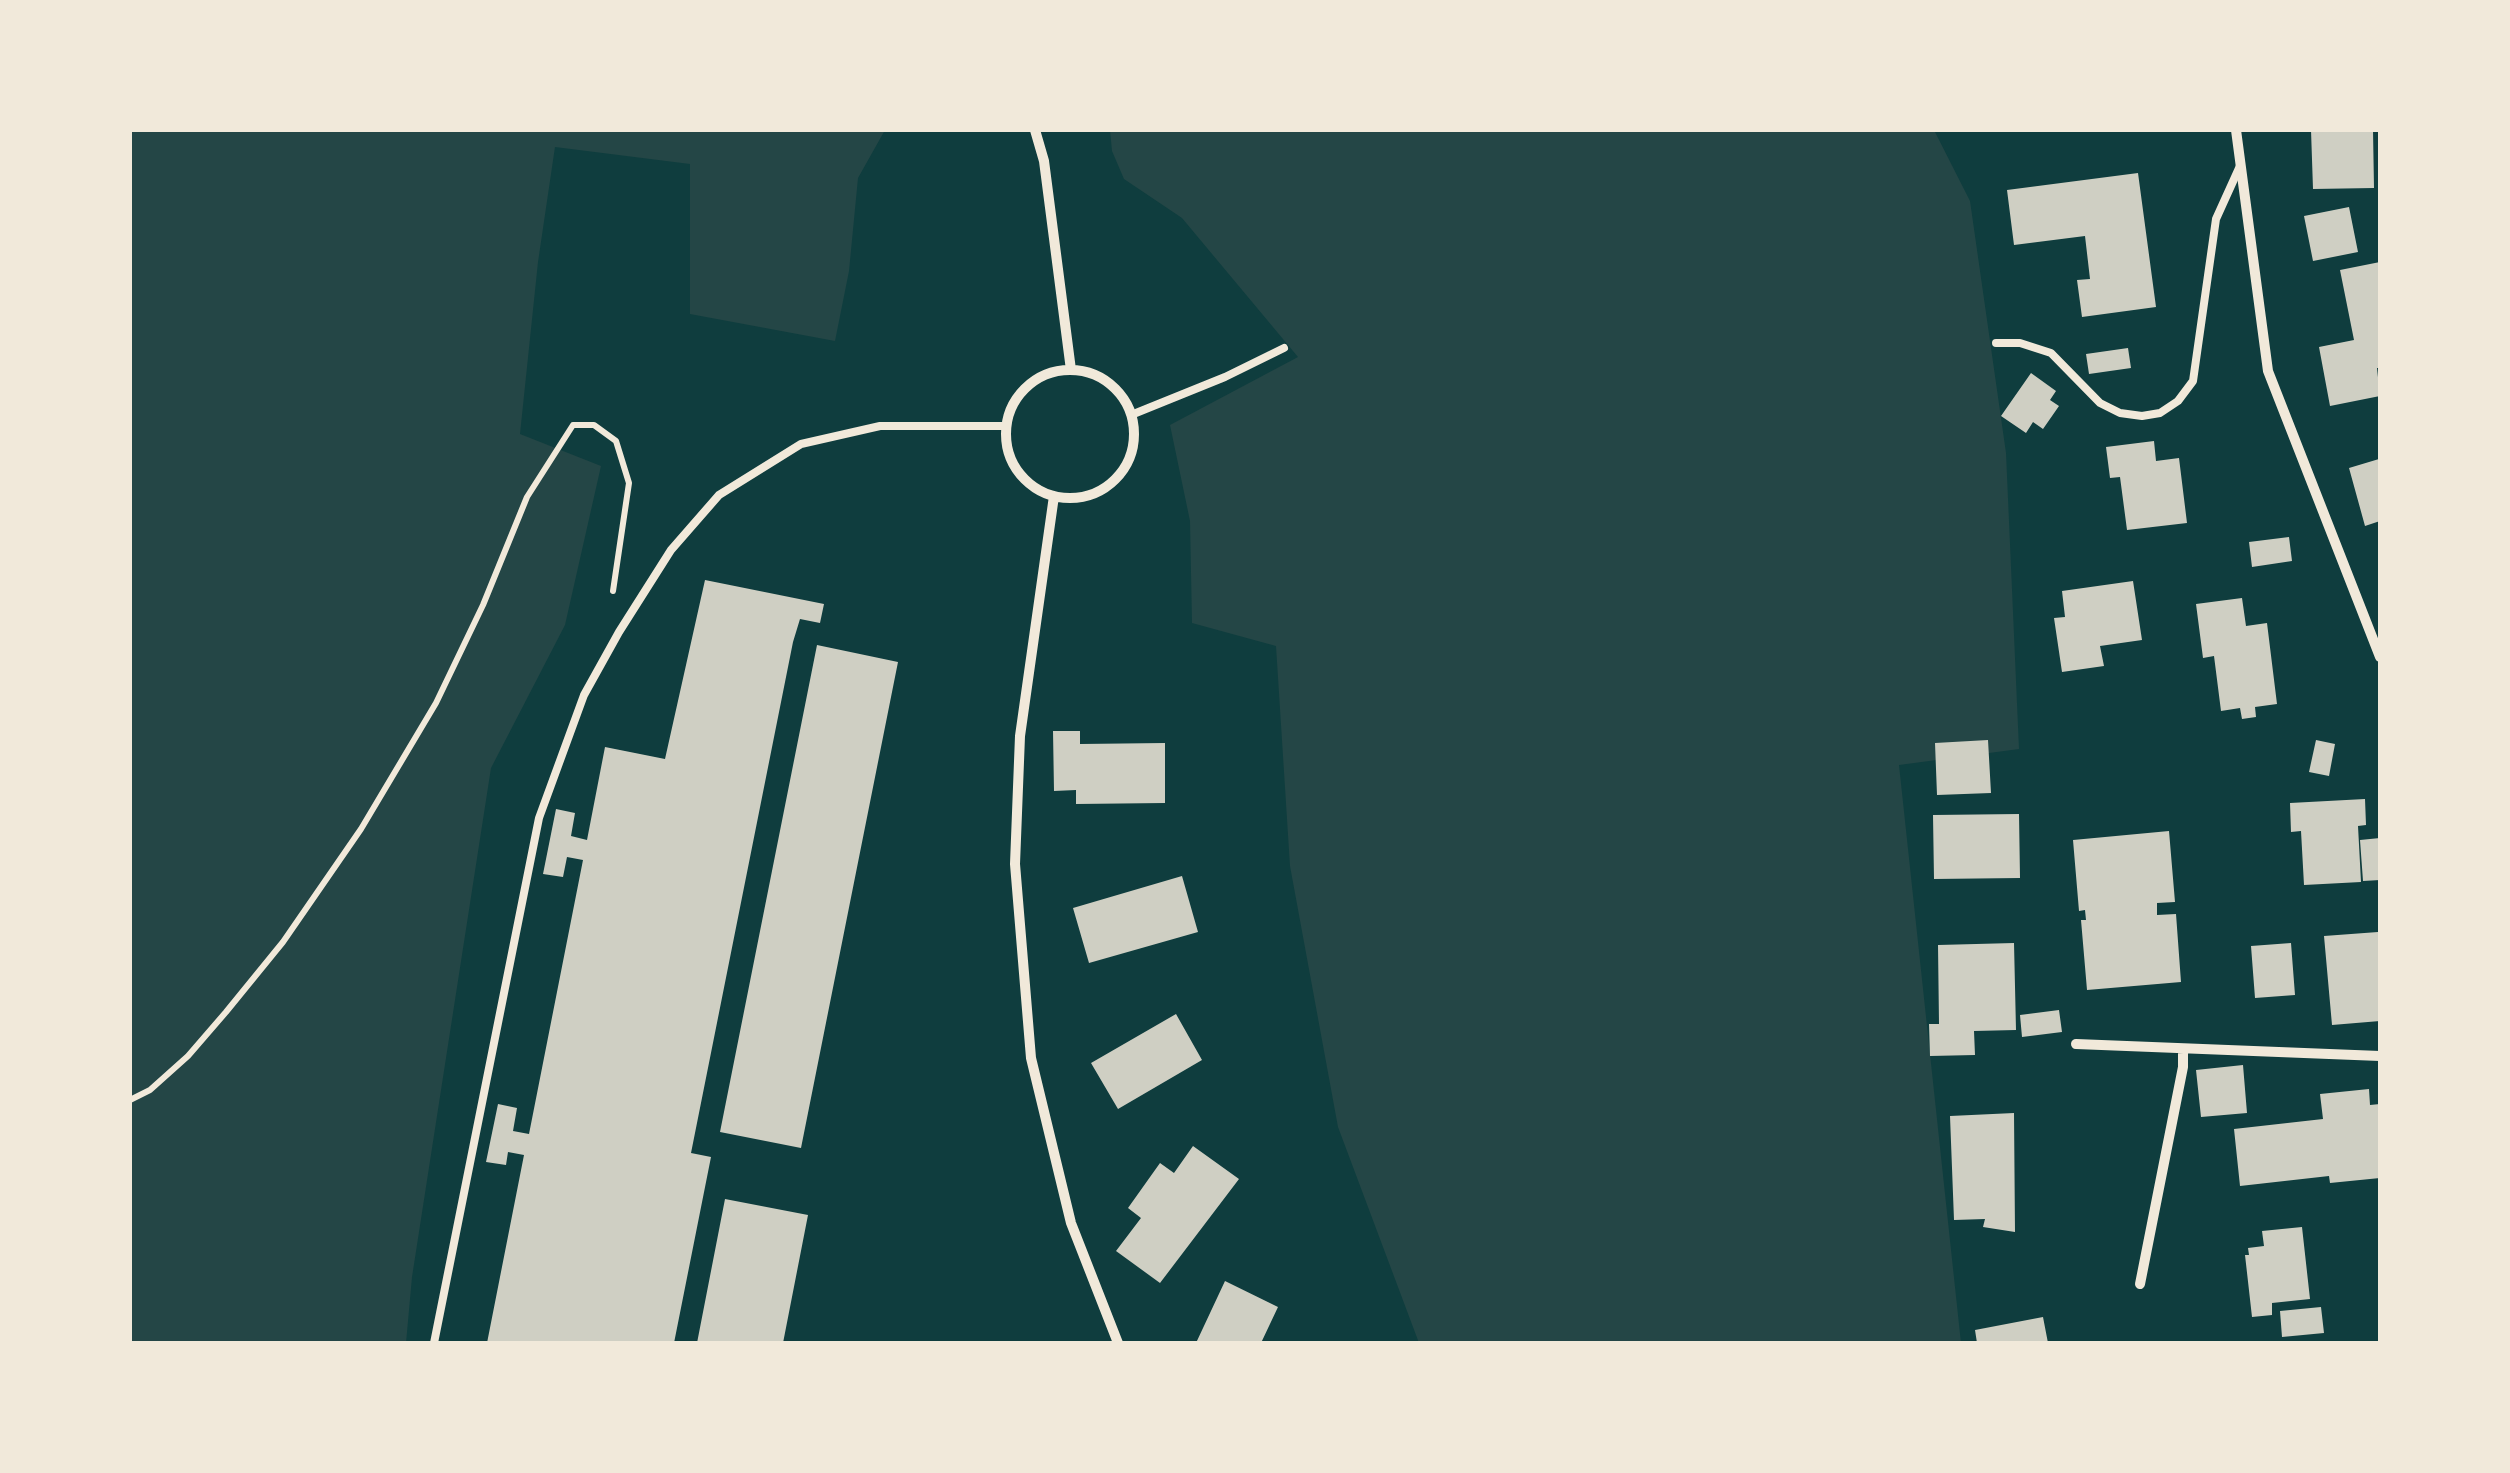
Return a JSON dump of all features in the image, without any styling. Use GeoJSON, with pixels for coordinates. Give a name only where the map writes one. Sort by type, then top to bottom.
{"type":"FeatureCollection","features":[{"type":"Feature","properties":{"kind":"street"},"geometry":{"type":"LineString","coordinates":[[1036,130],[1044,161],[1071,370]]}},
{"type":"Feature","properties":{"kind":"street"},"geometry":{"type":"LineString","coordinates":[[2236,130],[2268,370],[2380,657]]}},
{"type":"Feature","properties":{"kind":"street"},"geometry":{"type":"LineString","coordinates":[[1053,372],[1091,373],[1108,382],[1123,397],[1131,416],[1132,454],[1110,485],[1092,494],[1054,496],[1037,489],[1012,462],[1006,426],[1012,408],[1036,380],[1053,372]]}},
{"type":"Feature","properties":{"kind":"street"},"geometry":{"type":"LineString","coordinates":[[1054,496],[1020,736],[1015,864],[1031,1058],[1071,1223],[1118,1343]]}},
{"type":"Feature","properties":{"kind":"street"},"geometry":{"type":"LineString","coordinates":[[2076,1044],[2380,1056]]}},
{"type":"Feature","properties":{"kind":"street"},"geometry":{"type":"LineString","coordinates":[[2140,1284],[2183,1067],[2183,1050]]}},
{"type":"Feature","properties":{"kind":"lane"},"geometry":{"type":"LineString","coordinates":[[1996,343],[2020,343],[2052,352],[2100,404],[2120,413],[2160,413],[2178,401],[2193,381],[2216,219],[2240,166]]}},
{"type":"Feature","properties":{"kind":"lane"},"geometry":{"type":"LineString","coordinates":[[1131,416],[1284,348]]}},
{"type":"Feature","properties":{"kind":"lane"},"geometry":{"type":"LineString","coordinates":[[434,1343],[538,818],[584,695],[619,632],[671,550],[720,495],[801,444],[880,426],[1006,426]]}},
{"type":"Feature","properties":{"kind":"path"},"geometry":{"type":"LineString","coordinates":[[130,1100],[150,1090],[175,1068],[226,1012],[284,942],[361,829],[436,704],[483,605],[527,497],[573,425],[594,424],[616,441],[629,483],[612,583],[619,632]]}},
{"type":"Feature","properties":{"kind":"shaded area"},"geometry":{"type":"Polygon","coordinates":[[[130,130],[885,130],[858,178],[849,271],[835,341],[690,314],[690,164],[555,147],[520,434],[601,466],[565,625],[491,768],[412,1277],[406,1343],[130,1343],[130,130]]]}},
{"type":"Feature","properties":{"kind":"shaded area"},"geometry":{"type":"Polygon","coordinates":[[[1110,130],[1934,130],[1970,201],[2006,453],[2019,749],[1899,765],[1961,1343],[1419,1343],[1338,1127],[1290,866],[1276,646],[1192,623],[1190,521],[1170,425],[1298,357],[1182,218],[1124,179],[1112,151],[1110,130]]]}},
{"type":"Feature","properties":{"kind":"building"},"geometry":{"type":"Polygon","coordinates":[[[2311,130],[2373,130],[2374,188],[2313,189],[2311,130]]]}},
{"type":"Feature","properties":{"kind":"building"},"geometry":{"type":"Polygon","coordinates":[[[2138,173],[2156,307],[2082,317],[2077,280],[2090,279],[2085,236],[2014,245],[2007,190],[2138,173]]]}},
{"type":"Feature","properties":{"kind":"building"},"geometry":{"type":"Polygon","coordinates":[[[2349,207],[2358,252],[2313,261],[2304,216],[2349,207]]]}},
{"type":"Feature","properties":{"kind":"building"},"geometry":{"type":"Polygon","coordinates":[[[2380,262],[2380,396],[2330,406],[2319,347],[2354,340],[2340,270],[2380,262]]]}},
{"type":"Feature","properties":{"kind":"building"},"geometry":{"type":"Polygon","coordinates":[[[2128,348],[2131,368],[2089,374],[2086,354],[2128,348]]]}},
{"type":"Feature","properties":{"kind":"building"},"geometry":{"type":"Polygon","coordinates":[[[2031,373],[2056,391],[2050,400],[2059,406],[2043,429],[2033,422],[2026,433],[2001,416],[2031,373]]]}},
{"type":"Feature","properties":{"kind":"building"},"geometry":{"type":"Polygon","coordinates":[[[2154,441],[2156,461],[2179,458],[2187,523],[2127,530],[2120,477],[2110,478],[2106,447],[2154,441]]]}},
{"type":"Feature","properties":{"kind":"building"},"geometry":{"type":"Polygon","coordinates":[[[2379,459],[2380,521],[2365,526],[2349,468],[2379,459]]]}},
{"type":"Feature","properties":{"kind":"building"},"geometry":{"type":"Polygon","coordinates":[[[2289,537],[2292,561],[2252,567],[2249,542],[2289,537]]]}},
{"type":"Feature","properties":{"kind":"building"},"geometry":{"type":"Polygon","coordinates":[[[705,580],[824,604],[820,623],[800,619],[793,642],[691,1153],[711,1157],[674,1343],[487,1343],[524,1155],[508,1152],[506,1165],[486,1162],[498,1104],[517,1108],[513,1131],[529,1134],[583,860],[567,857],[563,877],[543,874],[556,809],[575,813],[571,836],[587,840],[605,747],[665,759],[705,580]]]}},
{"type":"Feature","properties":{"kind":"building"},"geometry":{"type":"Polygon","coordinates":[[[2133,581],[2142,640],[2100,646],[2104,666],[2062,672],[2054,618],[2065,617],[2062,591],[2133,581]]]}},
{"type":"Feature","properties":{"kind":"building"},"geometry":{"type":"Polygon","coordinates":[[[2242,598],[2246,626],[2267,623],[2277,704],[2255,707],[2256,717],[2242,719],[2240,708],[2221,711],[2214,656],[2203,658],[2196,604],[2242,598]]]}},
{"type":"Feature","properties":{"kind":"building"},"geometry":{"type":"Polygon","coordinates":[[[817,645],[898,662],[801,1148],[720,1132],[817,645]]]}},
{"type":"Feature","properties":{"kind":"building"},"geometry":{"type":"Polygon","coordinates":[[[1053,731],[1080,731],[1080,744],[1165,743],[1165,803],[1076,804],[1076,790],[1054,791],[1053,731]]]}},
{"type":"Feature","properties":{"kind":"building"},"geometry":{"type":"Polygon","coordinates":[[[1988,740],[1991,793],[1937,795],[1935,743],[1988,740]]]}},
{"type":"Feature","properties":{"kind":"building"},"geometry":{"type":"Polygon","coordinates":[[[2316,740],[2335,744],[2329,776],[2309,772],[2316,740]]]}},
{"type":"Feature","properties":{"kind":"building"},"geometry":{"type":"Polygon","coordinates":[[[2365,799],[2366,825],[2358,826],[2361,882],[2304,885],[2301,831],[2291,832],[2290,803],[2365,799]]]}},
{"type":"Feature","properties":{"kind":"building"},"geometry":{"type":"Polygon","coordinates":[[[2019,814],[2020,878],[1934,879],[1933,815],[2019,814]]]}},
{"type":"Feature","properties":{"kind":"building"},"geometry":{"type":"Polygon","coordinates":[[[2169,831],[2175,902],[2157,903],[2157,915],[2176,914],[2181,982],[2087,990],[2081,920],[2086,920],[2085,910],[2079,911],[2073,840],[2169,831]]]}},
{"type":"Feature","properties":{"kind":"building"},"geometry":{"type":"Polygon","coordinates":[[[2380,838],[2380,880],[2363,881],[2360,840],[2380,838]]]}},
{"type":"Feature","properties":{"kind":"building"},"geometry":{"type":"Polygon","coordinates":[[[1182,876],[1198,932],[1089,963],[1073,908],[1182,876]]]}},
{"type":"Feature","properties":{"kind":"building"},"geometry":{"type":"Polygon","coordinates":[[[2378,932],[2380,1021],[2332,1025],[2324,936],[2378,932]]]}},
{"type":"Feature","properties":{"kind":"building"},"geometry":{"type":"Polygon","coordinates":[[[2014,943],[2016,1030],[1974,1031],[1975,1055],[1930,1056],[1929,1024],[1939,1024],[1938,945],[2014,943]]]}},
{"type":"Feature","properties":{"kind":"building"},"geometry":{"type":"Polygon","coordinates":[[[2291,943],[2295,995],[2255,998],[2251,946],[2291,943]]]}},
{"type":"Feature","properties":{"kind":"building"},"geometry":{"type":"Polygon","coordinates":[[[2059,1010],[2062,1032],[2022,1037],[2020,1015],[2059,1010]]]}},
{"type":"Feature","properties":{"kind":"building"},"geometry":{"type":"Polygon","coordinates":[[[1176,1014],[1202,1060],[1118,1109],[1091,1063],[1176,1014]]]}},
{"type":"Feature","properties":{"kind":"building"},"geometry":{"type":"Polygon","coordinates":[[[2243,1065],[2247,1113],[2201,1117],[2196,1070],[2243,1065]]]}},
{"type":"Feature","properties":{"kind":"building"},"geometry":{"type":"Polygon","coordinates":[[[2369,1089],[2370,1105],[2380,1104],[2380,1178],[2330,1183],[2329,1176],[2240,1186],[2234,1129],[2323,1119],[2320,1094],[2369,1089]]]}},
{"type":"Feature","properties":{"kind":"building"},"geometry":{"type":"Polygon","coordinates":[[[2014,1113],[2015,1232],[1983,1227],[1985,1219],[1954,1220],[1950,1116],[2014,1113]]]}},
{"type":"Feature","properties":{"kind":"building"},"geometry":{"type":"Polygon","coordinates":[[[1193,1146],[1239,1179],[1160,1283],[1116,1251],[1141,1218],[1128,1208],[1160,1163],[1174,1173],[1193,1146]]]}},
{"type":"Feature","properties":{"kind":"building"},"geometry":{"type":"Polygon","coordinates":[[[725,1199],[808,1215],[783,1343],[697,1343],[725,1199]]]}},
{"type":"Feature","properties":{"kind":"building"},"geometry":{"type":"Polygon","coordinates":[[[2302,1227],[2310,1299],[2272,1303],[2272,1315],[2252,1317],[2245,1255],[2249,1255],[2248,1248],[2264,1246],[2262,1231],[2302,1227]]]}},
{"type":"Feature","properties":{"kind":"building"},"geometry":{"type":"Polygon","coordinates":[[[1225,1281],[1278,1307],[1261,1343],[1196,1343],[1225,1281]]]}},
{"type":"Feature","properties":{"kind":"building"},"geometry":{"type":"Polygon","coordinates":[[[2321,1307],[2324,1333],[2282,1337],[2280,1311],[2321,1307]]]}},
{"type":"Feature","properties":{"kind":"building"},"geometry":{"type":"Polygon","coordinates":[[[2043,1317],[2048,1343],[1977,1343],[1975,1330],[2043,1317]]]}}]}
